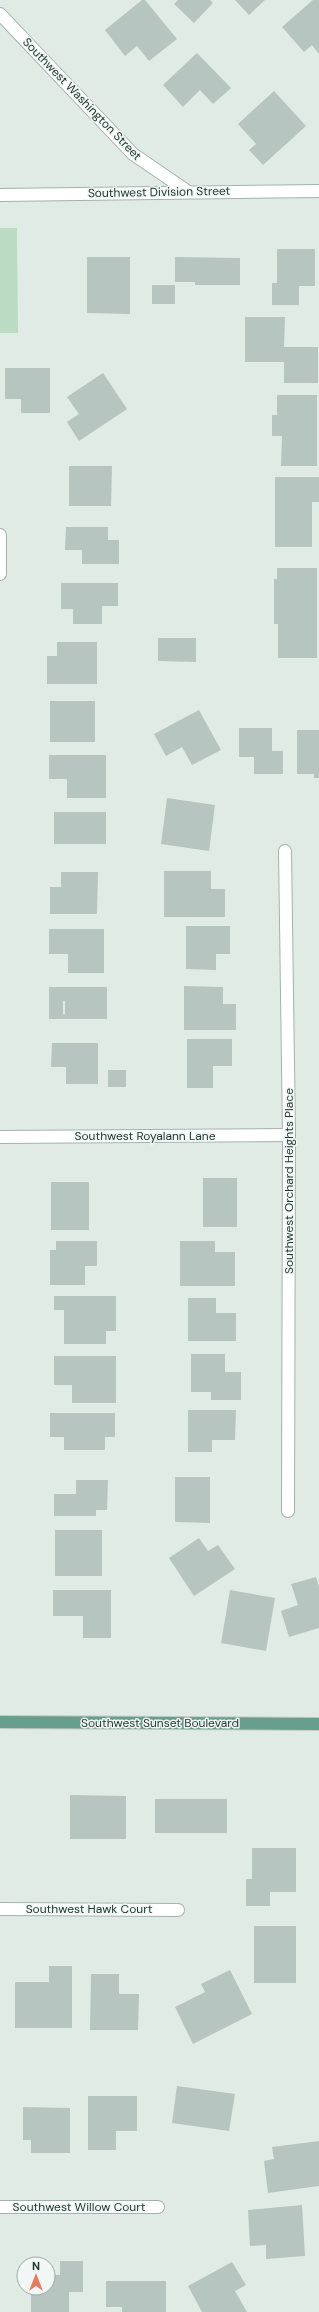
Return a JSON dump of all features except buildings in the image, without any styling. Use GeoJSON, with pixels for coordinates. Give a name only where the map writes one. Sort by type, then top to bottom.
{"type":"FeatureCollection","features":[{"type":"Feature","properties":{"kind":"main road","name":"Southwest Sunset Boulevard"},"geometry":{"type":"LineString","coordinates":[[0,1722],[319,1724]]}},
{"type":"Feature","properties":{"kind":"street","name":"Southwest Washington Street"},"geometry":{"type":"LineString","coordinates":[[0,14],[132,154],[187,191]]}},
{"type":"Feature","properties":{"kind":"street","name":"Southwest Division Street"},"geometry":{"type":"LineString","coordinates":[[0,195],[187,191],[319,191]]}},
{"type":"Feature","properties":{"kind":"street"},"geometry":{"type":"LineString","coordinates":[[0,535],[0,574]]}},
{"type":"Feature","properties":{"kind":"street","name":"Southwest Orchard Heights Place"},"geometry":{"type":"LineString","coordinates":[[285,851],[289,1135],[288,1511]]}},
{"type":"Feature","properties":{"kind":"street","name":"Southwest Royalann Lane"},"geometry":{"type":"LineString","coordinates":[[0,1137],[289,1135]]}},
{"type":"Feature","properties":{"kind":"street","name":"Southwest Hawk Court"},"geometry":{"type":"LineString","coordinates":[[0,1909],[178,1910]]}},
{"type":"Feature","properties":{"kind":"street","name":"Southwest Willow Court"},"geometry":{"type":"LineString","coordinates":[[0,2207],[158,2207]]}},
{"type":"Feature","properties":{"kind":"green space"},"geometry":{"type":"Polygon","coordinates":[[[0,228],[17,228],[18,333],[0,333],[0,228]]]}}]}
